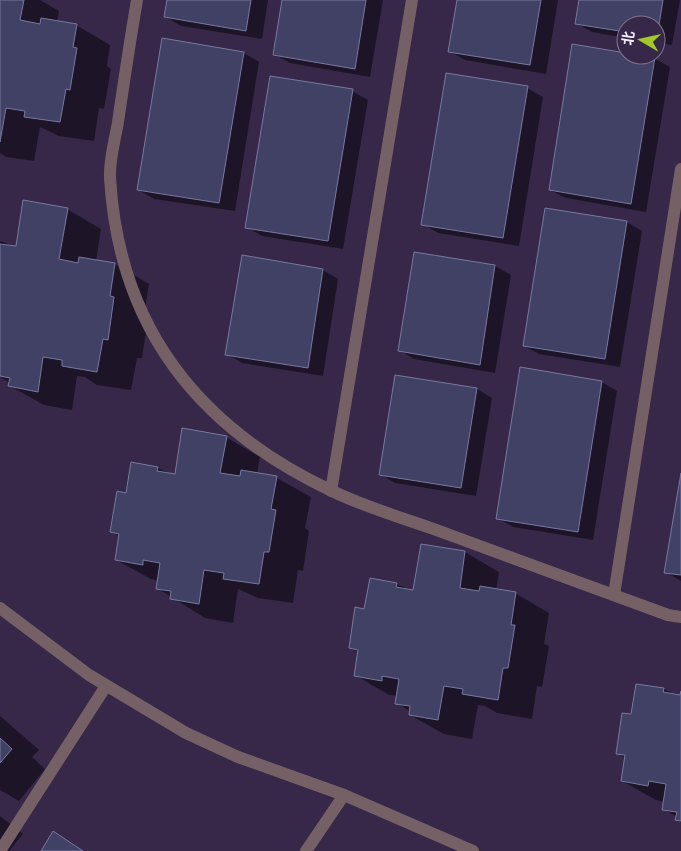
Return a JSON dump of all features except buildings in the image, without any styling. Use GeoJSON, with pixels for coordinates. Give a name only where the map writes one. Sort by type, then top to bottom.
{"type":"FeatureCollection","features":[{"type":"Feature","properties":{"kind":"street"},"geometry":{"type":"LineString","coordinates":[[137,0],[110,175],[115,225],[126,273],[145,320],[170,362],[201,401],[237,435],[278,462],[332,491],[668,615],[681,617]]}},
{"type":"Feature","properties":{"kind":"street"},"geometry":{"type":"LineString","coordinates":[[332,491],[412,0]]}},
{"type":"Feature","properties":{"kind":"street"},"geometry":{"type":"LineString","coordinates":[[614,595],[681,169]]}},
{"type":"Feature","properties":{"kind":"street"},"geometry":{"type":"LineString","coordinates":[[0,608],[43,642],[106,686],[186,733],[238,757],[344,796],[473,851]]}},
{"type":"Feature","properties":{"kind":"street"},"geometry":{"type":"LineString","coordinates":[[0,851],[106,686]]}},
{"type":"Feature","properties":{"kind":"street"},"geometry":{"type":"LineString","coordinates":[[306,851],[344,796]]}}]}
